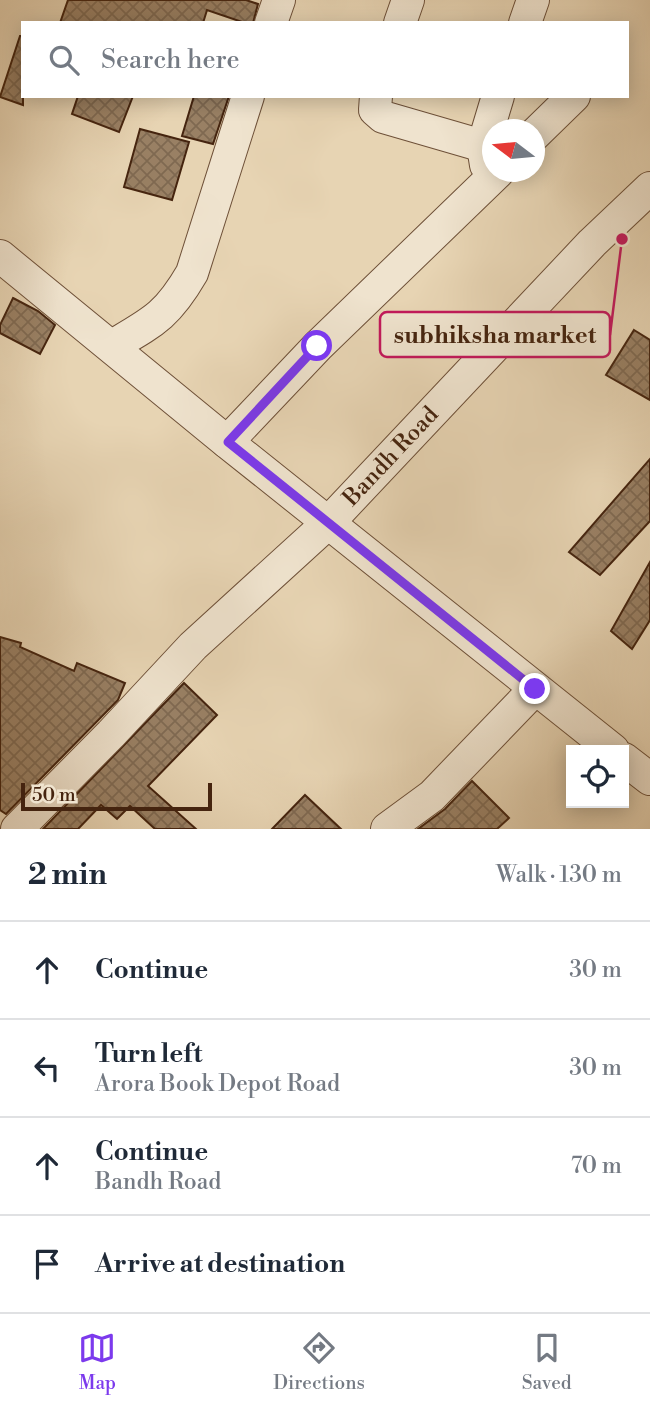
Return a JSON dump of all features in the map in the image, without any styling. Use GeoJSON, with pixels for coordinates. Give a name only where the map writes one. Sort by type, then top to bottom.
{"type":"FeatureCollection","features":[{"type":"Feature","properties":{"kind":"street"},"geometry":{"type":"LineString","coordinates":[[272,21],[279,0]]}},
{"type":"Feature","properties":{"kind":"street"},"geometry":{"type":"LineString","coordinates":[[401,21],[408,0]]}},
{"type":"Feature","properties":{"kind":"street"},"geometry":{"type":"LineString","coordinates":[[526,21],[533,0]]}},
{"type":"Feature","properties":{"kind":"street"},"geometry":{"type":"LineString","coordinates":[[112,346],[161,316],[180,294],[192,273],[247,98]]}},
{"type":"Feature","properties":{"kind":"street"},"geometry":{"type":"LineString","coordinates":[[376,98],[375,110],[383,117],[482,161]]}},
{"type":"Feature","properties":{"kind":"street"},"geometry":{"type":"LineString","coordinates":[[496,119],[498,98]]}},
{"type":"Feature","properties":{"kind":"street"},"geometry":{"type":"LineString","coordinates":[[545,124],[572,98]]}},
{"type":"Feature","properties":{"kind":"street"},"geometry":{"type":"LineString","coordinates":[[228,442],[482,174]]}},
{"type":"Feature","properties":{"kind":"street","name":"Bandh Road"},"geometry":{"type":"LineString","coordinates":[[607,745],[328,523],[592,243],[650,188]]}},
{"type":"Feature","properties":{"kind":"street"},"geometry":{"type":"LineString","coordinates":[[0,257],[328,523],[193,646],[17,829]]}},
{"type":"Feature","properties":{"kind":"street"},"geometry":{"type":"LineString","coordinates":[[387,829],[432,796],[535,689]]}},
{"type":"Feature","properties":{"kind":"street"},"geometry":{"type":"LineString","coordinates":[[629,763],[650,779]]}},
{"type":"Feature","properties":{"kind":"building"},"geometry":{"type":"Polygon","coordinates":[[[68,0],[246,0],[258,4],[254,21],[239,21],[207,10],[204,21],[61,21],[68,0]]]}},
{"type":"Feature","properties":{"kind":"building"},"geometry":{"type":"Polygon","coordinates":[[[20,36],[21,36],[23,105],[0,97],[20,36]]]}},
{"type":"Feature","properties":{"kind":"building"},"geometry":{"type":"Polygon","coordinates":[[[77,98],[132,98],[119,132],[72,114],[77,98]]]}},
{"type":"Feature","properties":{"kind":"building"},"geometry":{"type":"Polygon","coordinates":[[[193,98],[228,98],[213,144],[182,136],[193,98]]]}},
{"type":"Feature","properties":{"kind":"building"},"geometry":{"type":"Polygon","coordinates":[[[140,129],[189,142],[172,200],[124,187],[140,129]]]}},
{"type":"Feature","properties":{"kind":"building"},"geometry":{"type":"Polygon","coordinates":[[[13,298],[38,311],[55,325],[40,354],[0,333],[0,325],[13,298]]]}},
{"type":"Feature","properties":{"kind":"building"},"geometry":{"type":"Polygon","coordinates":[[[634,330],[650,340],[650,400],[606,375],[634,330]]]}},
{"type":"Feature","properties":{"kind":"building"},"geometry":{"type":"Polygon","coordinates":[[[650,459],[650,521],[600,575],[569,552],[650,459]]]}},
{"type":"Feature","properties":{"kind":"building"},"geometry":{"type":"Polygon","coordinates":[[[650,562],[650,620],[632,649],[611,631],[650,562]]]}},
{"type":"Feature","properties":{"kind":"building"},"geometry":{"type":"Polygon","coordinates":[[[0,637],[21,643],[20,647],[74,671],[77,663],[125,683],[118,700],[6,814],[0,810],[0,637]]]}},
{"type":"Feature","properties":{"kind":"building"},"geometry":{"type":"Polygon","coordinates":[[[184,683],[217,715],[148,786],[196,829],[155,829],[130,806],[117,819],[101,805],[78,829],[43,829],[184,683]]]}},
{"type":"Feature","properties":{"kind":"building"},"geometry":{"type":"Polygon","coordinates":[[[472,781],[509,818],[497,829],[418,829],[445,809],[472,781]]]}},
{"type":"Feature","properties":{"kind":"building"},"geometry":{"type":"Polygon","coordinates":[[[305,795],[341,829],[272,829],[305,795]]]}},
{"type":"Feature","properties":{"kind":"place","name":"subhiksha market"},"geometry":{"type":"Point","coordinates":[622,239]}},
{"type":"Feature","properties":{"kind":"route"},"geometry":{"type":"LineString","coordinates":[[317,346],[228,442],[535,689]]}}]}
